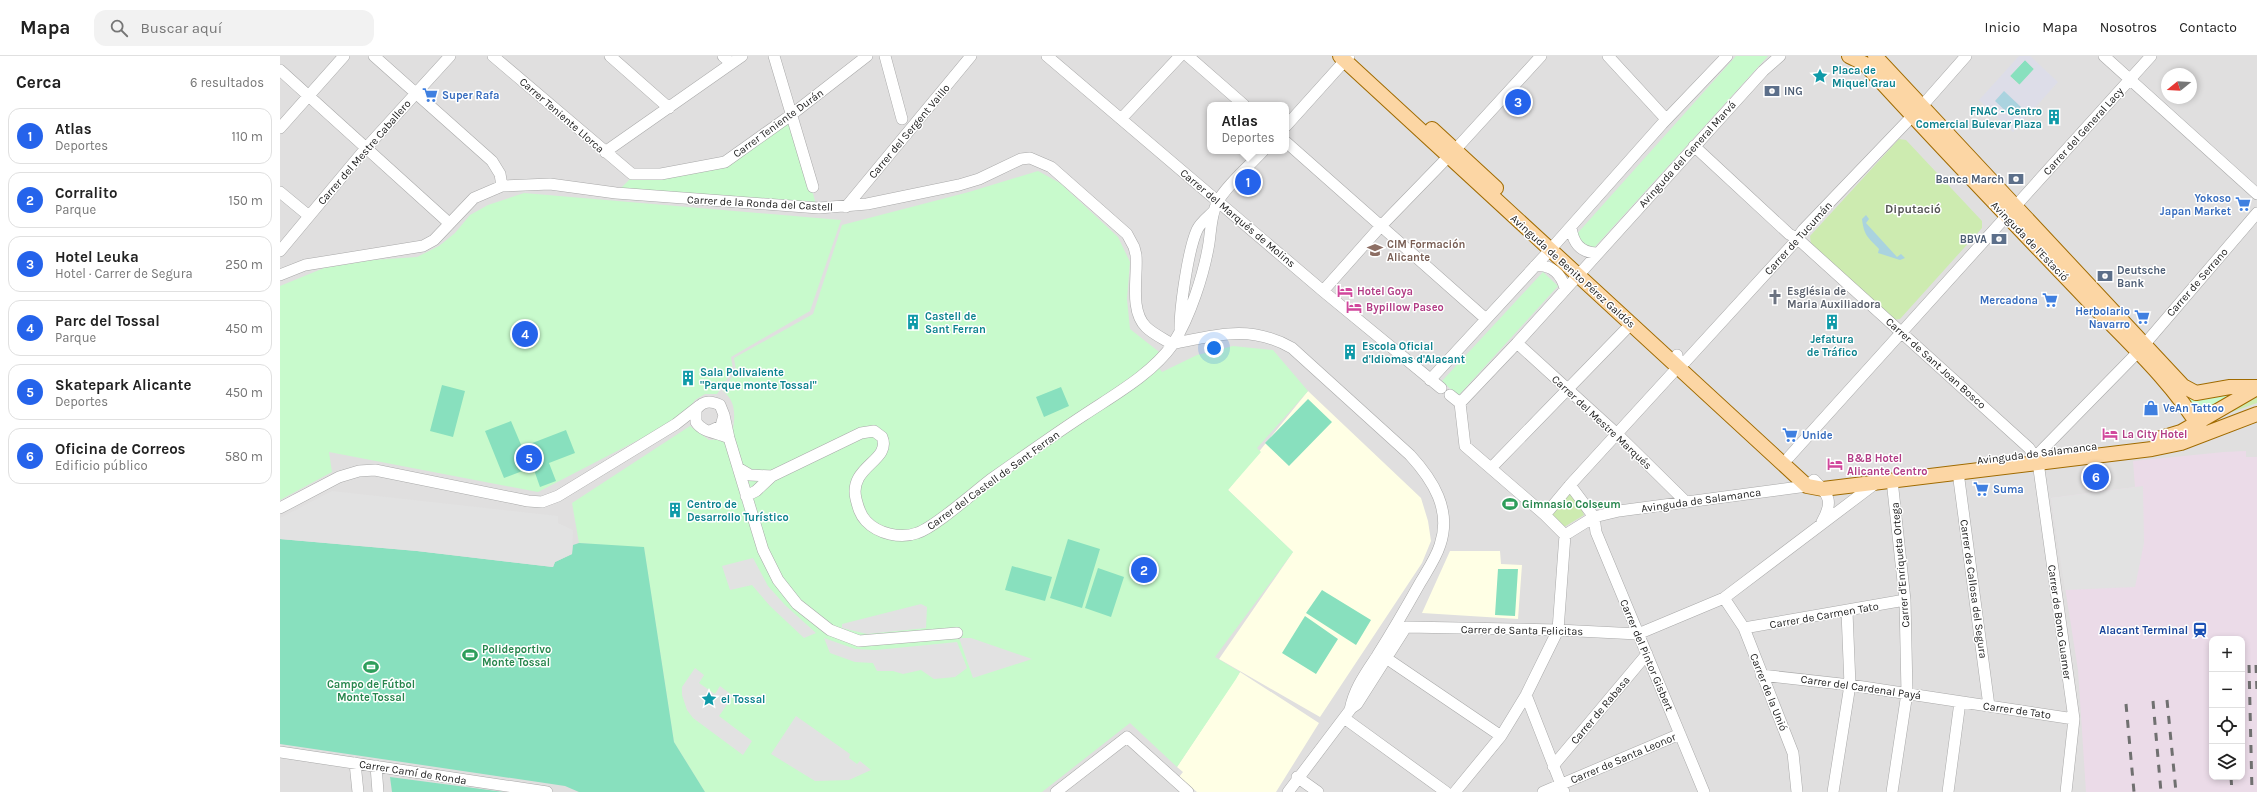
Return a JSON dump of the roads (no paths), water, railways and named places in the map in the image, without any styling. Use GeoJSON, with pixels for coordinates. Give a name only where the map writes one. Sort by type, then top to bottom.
{"type":"FeatureCollection","features":[{"type":"Feature","properties":{"kind":"main road","name":"Avinguda de l'Estació"},"geometry":{"type":"LineString","coordinates":[[1849,56],[1865,64],[1917,111],[2141,348],[2190,392]]}},
{"type":"Feature","properties":{"kind":"main road","name":"Avinguda de l'Estació"},"geometry":{"type":"LineString","coordinates":[[1875,56],[1917,111]]}},
{"type":"Feature","properties":{"kind":"main road","name":"Avinguda de Benito Pérez Galdós"},"geometry":{"type":"LineString","coordinates":[[1347,57],[1815,485]]}},
{"type":"Feature","properties":{"kind":"main road","name":"Avinguda de Benito Pérez Galdós"},"geometry":{"type":"LineString","coordinates":[[1580,271],[1631,324],[1680,361],[1789,457],[1815,485]]}},
{"type":"Feature","properties":{"kind":"main road","name":"Avinguda de l'Estació"},"geometry":{"type":"LineString","coordinates":[[2141,348],[2190,411],[2200,428]]}},
{"type":"Feature","properties":{"kind":"main road","name":"Avinguda de Salamanca"},"geometry":{"type":"LineString","coordinates":[[2190,392],[2204,393],[2230,387],[2257,388]]}},
{"type":"Feature","properties":{"kind":"main road","name":"Avinguda de Salamanca"},"geometry":{"type":"LineString","coordinates":[[2200,428],[2257,388]]}},
{"type":"Feature","properties":{"kind":"main road","name":"Avinguda de Salamanca"},"geometry":{"type":"LineString","coordinates":[[1815,485],[2036,457],[2166,438],[2257,414]]}},
{"type":"Feature","properties":{"kind":"main road","name":"Avinguda de Salamanca"},"geometry":{"type":"LineString","coordinates":[[1815,485],[1885,481],[1958,472],[2036,457]]}},
{"type":"Feature","properties":{"kind":"street"},"geometry":{"type":"LineString","coordinates":[[280,128],[344,56]]}},
{"type":"Feature","properties":{"kind":"street"},"geometry":{"type":"LineString","coordinates":[[374,56],[492,161],[500,174],[502,186]]}},
{"type":"Feature","properties":{"kind":"street","name":"Carrer del Mestre Caballero"},"geometry":{"type":"LineString","coordinates":[[280,251],[366,148],[450,56]]}},
{"type":"Feature","properties":{"kind":"street","name":"Carrer Teniente Llorca"},"geometry":{"type":"LineString","coordinates":[[493,56],[632,174]]}},
{"type":"Feature","properties":{"kind":"street"},"geometry":{"type":"LineString","coordinates":[[610,56],[669,108]]}},
{"type":"Feature","properties":{"kind":"street"},"geometry":{"type":"LineString","coordinates":[[605,152],[669,108],[727,60],[742,56]]}},
{"type":"Feature","properties":{"kind":"street"},"geometry":{"type":"LineString","coordinates":[[774,56],[813,187]]}},
{"type":"Feature","properties":{"kind":"street","name":"Carrer Teniente Durán"},"geometry":{"type":"LineString","coordinates":[[632,174],[661,174],[725,162],[791,115],[867,56]]}},
{"type":"Feature","properties":{"kind":"street"},"geometry":{"type":"LineString","coordinates":[[885,56],[902,119]]}},
{"type":"Feature","properties":{"kind":"street","name":"Carrer del Sergent Vaillo"},"geometry":{"type":"LineString","coordinates":[[846,207],[971,56]]}},
{"type":"Feature","properties":{"kind":"street","name":"Carrer del Marqués de Molins"},"geometry":{"type":"LineString","coordinates":[[1047,56],[1430,380]]}},
{"type":"Feature","properties":{"kind":"street"},"geometry":{"type":"LineString","coordinates":[[1121,119],[1180,56]]}},
{"type":"Feature","properties":{"kind":"street"},"geometry":{"type":"LineString","coordinates":[[1188,56],[1241,102]]}},
{"type":"Feature","properties":{"kind":"street"},"geometry":{"type":"LineString","coordinates":[[1323,291],[1380,227],[1541,56]]}},
{"type":"Feature","properties":{"kind":"street"},"geometry":{"type":"LineString","coordinates":[[1608,56],[1666,119]]}},
{"type":"Feature","properties":{"kind":"street"},"geometry":{"type":"LineString","coordinates":[[1441,388],[1430,380],[1553,247],[1666,119],[1727,56]]}},
{"type":"Feature","properties":{"kind":"street","name":"Avinguda del General Marvá"},"geometry":{"type":"LineString","coordinates":[[1460,402],[1517,343],[1596,253],[1763,71],[1780,56]]}},
{"type":"Feature","properties":{"kind":"street","name":"Carrer de Tucumán"},"geometry":{"type":"LineString","coordinates":[[1545,515],[1680,361],[1798,239],[1803,230],[1917,111],[1966,56]]}},
{"type":"Feature","properties":{"kind":"street"},"geometry":{"type":"LineString","coordinates":[[2104,56],[2257,194]]}},
{"type":"Feature","properties":{"kind":"street","name":"Carrer del General Lacy"},"geometry":{"type":"LineString","coordinates":[[1789,457],[1901,331],[2011,212],[2151,56]]}},
{"type":"Feature","properties":{"kind":"street"},"geometry":{"type":"LineString","coordinates":[[1289,123],[1347,57]]}},
{"type":"Feature","properties":{"kind":"street"},"geometry":{"type":"LineString","coordinates":[[280,70],[449,223]]}},
{"type":"Feature","properties":{"kind":"street"},"geometry":{"type":"LineString","coordinates":[[1289,145],[1380,227],[1486,319]]}},
{"type":"Feature","properties":{"kind":"street","name":"Carrer de Sant Joan Bosco"},"geometry":{"type":"LineString","coordinates":[[1694,146],[1790,234],[1798,239],[1901,331],[2029,448],[2036,457]]}},
{"type":"Feature","properties":{"kind":"street"},"geometry":{"type":"LineString","coordinates":[[1172,344],[1189,314],[1207,251],[1213,212],[1218,201],[1260,154]]}},
{"type":"Feature","properties":{"kind":"street","name":"Carrer de la Ronda del Castell"},"geometry":{"type":"LineString","coordinates":[[280,275],[305,265],[423,246],[434,240],[474,198],[502,186],[550,184],[616,193],[819,208],[846,207],[969,183],[1021,159],[1040,162],[1064,178],[1127,234],[1136,254],[1136,307],[1139,316],[1147,328],[1172,344]]}},
{"type":"Feature","properties":{"kind":"street"},"geometry":{"type":"LineString","coordinates":[[280,192],[309,216]]}},
{"type":"Feature","properties":{"kind":"street"},"geometry":{"type":"LineString","coordinates":[[1180,330],[1180,315],[1193,242],[1197,229],[1213,212]]}},
{"type":"Feature","properties":{"kind":"street","name":"Carrer de Serrano"},"geometry":{"type":"LineString","coordinates":[[2036,457],[2141,348],[2257,213]]}},
{"type":"Feature","properties":{"kind":"street"},"geometry":{"type":"LineString","coordinates":[[1571,227],[1572,237],[1578,247],[1596,253]]}},
{"type":"Feature","properties":{"kind":"street"},"geometry":{"type":"LineString","coordinates":[[1535,266],[1544,265],[1550,268],[1559,275],[1565,288]]}},
{"type":"Feature","properties":{"kind":"street"},"geometry":{"type":"LineString","coordinates":[[1492,468],[1631,324]]}},
{"type":"Feature","properties":{"kind":"street"},"geometry":{"type":"LineString","coordinates":[[1172,344],[1236,333],[1260,334],[1279,340],[1292,348],[1410,455],[1434,484],[1443,510],[1444,522],[1441,544],[1400,619],[1353,695],[1347,714]]}},
{"type":"Feature","properties":{"kind":"street","name":"Carrer del Mestre Marqués"},"geometry":{"type":"LineString","coordinates":[[1517,343],[1617,434],[1686,502]]}},
{"type":"Feature","properties":{"kind":"street","name":"Carrer del Castell de Sant Ferran"},"geometry":{"type":"LineString","coordinates":[[746,496],[756,492],[772,476],[860,434],[874,431],[882,437],[883,448],[880,456],[863,470],[857,479],[855,495],[860,512],[869,524],[882,532],[894,535],[918,533],[1008,467],[1119,392],[1149,368],[1172,344]]}},
{"type":"Feature","properties":{"kind":"street"},"geometry":{"type":"LineString","coordinates":[[1450,395],[1460,402],[1465,446],[1545,515],[1565,535],[1558,630],[1526,695],[1501,736],[1455,792]]}},
{"type":"Feature","properties":{"kind":"street"},"geometry":{"type":"LineString","coordinates":[[280,508],[339,476],[359,471],[375,470],[528,501],[542,502],[558,496],[676,424],[704,403],[715,403],[723,410],[729,438],[763,550],[778,580],[797,604],[830,630],[852,639],[870,642],[957,633]]}},
{"type":"Feature","properties":{"kind":"street"},"geometry":{"type":"LineString","coordinates":[[699,406],[695,416],[699,427]]}},
{"type":"Feature","properties":{"kind":"street"},"geometry":{"type":"LineString","coordinates":[[710,431],[721,426],[724,415]]}},
{"type":"Feature","properties":{"kind":"street"},"geometry":{"type":"LineString","coordinates":[[676,424],[687,423],[729,438]]}},
{"type":"Feature","properties":{"kind":"street","name":"Carrer de Bono Guarner"},"geometry":{"type":"LineString","coordinates":[[2036,457],[2074,719],[2066,792]]}},
{"type":"Feature","properties":{"kind":"street","name":"Carrer del Castell de Sant Ferran"},"geometry":{"type":"LineString","coordinates":[[738,468],[750,475],[772,476]]}},
{"type":"Feature","properties":{"kind":"street","name":"Carrer de Callosa del Segura"},"geometry":{"type":"LineString","coordinates":[[1958,472],[1989,706]]}},
{"type":"Feature","properties":{"kind":"street"},"geometry":{"type":"LineString","coordinates":[[1638,634],[1724,598],[1820,526],[1885,481]]}},
{"type":"Feature","properties":{"kind":"street","name":"Carrer d'Enriqueta Ortega"},"geometry":{"type":"LineString","coordinates":[[1885,481],[1905,600],[1907,693],[1892,792]]}},
{"type":"Feature","properties":{"kind":"street"},"geometry":{"type":"LineString","coordinates":[[1565,535],[1594,517],[1570,485]]}},
{"type":"Feature","properties":{"kind":"street"},"geometry":{"type":"LineString","coordinates":[[1815,485],[1830,502],[1828,510],[1820,526]]}},
{"type":"Feature","properties":{"kind":"street","name":"Avinguda de Salamanca"},"geometry":{"type":"LineString","coordinates":[[1594,517],[1686,502],[1815,485]]}},
{"type":"Feature","properties":{"kind":"street","name":"Carrer del Pintor Gisbert"},"geometry":{"type":"LineString","coordinates":[[1594,517],[1596,532],[1704,792]]}},
{"type":"Feature","properties":{"kind":"street","name":"Carrer de la Unió"},"geometry":{"type":"LineString","coordinates":[[1724,598],[1744,628],[1761,675],[1793,753],[1797,792]]}},
{"type":"Feature","properties":{"kind":"street","name":"Carrer de Carmen Tato"},"geometry":{"type":"LineString","coordinates":[[1744,628],[1847,612],[1905,600]]}},
{"type":"Feature","properties":{"kind":"street"},"geometry":{"type":"LineString","coordinates":[[1833,792],[1850,685],[1847,612]]}},
{"type":"Feature","properties":{"kind":"street","name":"Carrer de Santa Felicitas"},"geometry":{"type":"LineString","coordinates":[[1386,658],[1406,627],[1558,630],[1638,634]]}},
{"type":"Feature","properties":{"kind":"street","name":"Carrer de Rabasa"},"geometry":{"type":"LineString","coordinates":[[1553,766],[1647,654]]}},
{"type":"Feature","properties":{"kind":"street"},"geometry":{"type":"LineString","coordinates":[[1288,792],[1347,714],[1357,704],[1386,658],[1501,736]]}},
{"type":"Feature","properties":{"kind":"street","name":"Carrer del Cardenal Payá"},"geometry":{"type":"LineString","coordinates":[[1761,675],[1850,685],[1960,702]]}},
{"type":"Feature","properties":{"kind":"street"},"geometry":{"type":"LineString","coordinates":[[1526,695],[1562,788]]}},
{"type":"Feature","properties":{"kind":"street"},"geometry":{"type":"LineString","coordinates":[[1948,792],[1960,702]]}},
{"type":"Feature","properties":{"kind":"street","name":"Carrer de Tato"},"geometry":{"type":"LineString","coordinates":[[1960,702],[2074,719]]}},
{"type":"Feature","properties":{"kind":"street"},"geometry":{"type":"LineString","coordinates":[[1347,714],[1446,792]]}},
{"type":"Feature","properties":{"kind":"street","name":"Carrer de Santa Leonor"},"geometry":{"type":"LineString","coordinates":[[1544,792],[1562,788],[1680,734]]}},
{"type":"Feature","properties":{"kind":"street"},"geometry":{"type":"LineString","coordinates":[[1056,792],[1127,737],[1186,791]]}},
{"type":"Feature","properties":{"kind":"street","name":"Carrer Camí de Ronda"},"geometry":{"type":"LineString","coordinates":[[280,752],[547,792]]}},
{"type":"Feature","properties":{"kind":"street"},"geometry":{"type":"LineString","coordinates":[[355,763],[358,792]]}},
{"type":"Feature","properties":{"kind":"street"},"geometry":{"type":"LineString","coordinates":[[376,766],[378,792]]}},
{"type":"Feature","properties":{"kind":"street"},"geometry":{"type":"LineString","coordinates":[[1298,777],[1318,792]]}},
{"type":"Feature","properties":{"kind":"water"},"geometry":{"type":"Polygon","coordinates":[[[2004,91],[2021,107],[2012,117],[1995,101],[2004,91]]]}},
{"type":"Feature","properties":{"kind":"water"},"geometry":{"type":"Polygon","coordinates":[[[1866,215],[1869,219],[1866,223],[1897,257],[1901,254],[1905,258],[1900,260],[1878,253],[1879,249],[1867,236],[1864,229],[1862,219],[1866,215]]]}},
{"type":"Feature","properties":{"kind":"railway"},"geometry":{"type":"LineString","coordinates":[[2249,665],[2252,792]]}},
{"type":"Feature","properties":{"kind":"railway"},"geometry":{"type":"LineString","coordinates":[[2256,665],[2257,692]]}},
{"type":"Feature","properties":{"kind":"railway"},"geometry":{"type":"LineString","coordinates":[[2167,700],[2176,792]]}},
{"type":"Feature","properties":{"kind":"railway"},"geometry":{"type":"LineString","coordinates":[[2153,701],[2161,792]]}},
{"type":"Feature","properties":{"kind":"railway"},"geometry":{"type":"LineString","coordinates":[[2126,704],[2134,792]]}},
{"type":"Feature","properties":{"kind":"railway"},"geometry":{"type":"LineString","coordinates":[[2231,780],[2232,792]]}},
{"type":"Feature","properties":{"kind":"place","name":"Placa de Miquel Grau"},"geometry":{"type":"Point","coordinates":[1820,76]}},
{"type":"Feature","properties":{"kind":"place","name":"ING"},"geometry":{"type":"Point","coordinates":[1772,91]}},
{"type":"Feature","properties":{"kind":"place","name":"Super Rafa"},"geometry":{"type":"Point","coordinates":[430,95]}},
{"type":"Feature","properties":{"kind":"place","name":"Hotel Leuka"},"geometry":{"type":"Point","coordinates":[1518,102]}},
{"type":"Feature","properties":{"kind":"place","name":"FNAC - Centro Comercial Bulevar Plaza"},"geometry":{"type":"Point","coordinates":[2054,117]}},
{"type":"Feature","properties":{"kind":"place","name":"Banca March"},"geometry":{"type":"Point","coordinates":[2016,179]}},
{"type":"Feature","properties":{"kind":"place","name":"Atlas"},"geometry":{"type":"Point","coordinates":[1248,182]}},
{"type":"Feature","properties":{"kind":"place","name":"Yokoso Japan Market"},"geometry":{"type":"Point","coordinates":[2243,204]}},
{"type":"Feature","properties":{"kind":"place","name":"BBVA"},"geometry":{"type":"Point","coordinates":[1999,239]}},
{"type":"Feature","properties":{"kind":"place","name":"CIM Formación Alicante"},"geometry":{"type":"Point","coordinates":[1375,250]}},
{"type":"Feature","properties":{"kind":"place","name":"Deutsche Bank"},"geometry":{"type":"Point","coordinates":[2105,276]}},
{"type":"Feature","properties":{"kind":"place","name":"Hotel Goya"},"geometry":{"type":"Point","coordinates":[1345,291]}},
{"type":"Feature","properties":{"kind":"place","name":"Església de Maria Auxiliadora"},"geometry":{"type":"Point","coordinates":[1775,297]}},
{"type":"Feature","properties":{"kind":"place","name":"Mercadona"},"geometry":{"type":"Point","coordinates":[2050,300]}},
{"type":"Feature","properties":{"kind":"place","name":"Bypillow Paseo"},"geometry":{"type":"Point","coordinates":[1354,307]}},
{"type":"Feature","properties":{"kind":"place","name":"Herbolario Navarro"},"geometry":{"type":"Point","coordinates":[2142,317]}},
{"type":"Feature","properties":{"kind":"place","name":"Castell de Sant Ferran"},"geometry":{"type":"Point","coordinates":[913,322]}},
{"type":"Feature","properties":{"kind":"place","name":"Jefatura de Tráfico"},"geometry":{"type":"Point","coordinates":[1832,322]}},
{"type":"Feature","properties":{"kind":"place","name":"Parc del Tossal"},"geometry":{"type":"Point","coordinates":[525,334]}},
{"type":"Feature","properties":{"kind":"place","name":"Escola Oficial d'Idiomas d'Alacant"},"geometry":{"type":"Point","coordinates":[1350,352]}},
{"type":"Feature","properties":{"kind":"place","name":"Sala Polivalente \"Parque monte Tossal\""},"geometry":{"type":"Point","coordinates":[688,378]}},
{"type":"Feature","properties":{"kind":"place","name":"VeAn Tattoo"},"geometry":{"type":"Point","coordinates":[2151,408]}},
{"type":"Feature","properties":{"kind":"place","name":"La City Hotel"},"geometry":{"type":"Point","coordinates":[2110,434]}},
{"type":"Feature","properties":{"kind":"place","name":"Unide"},"geometry":{"type":"Point","coordinates":[1790,435]}},
{"type":"Feature","properties":{"kind":"place","name":"Skatepark Alicante"},"geometry":{"type":"Point","coordinates":[529,458]}},
{"type":"Feature","properties":{"kind":"place","name":"B&B Hotel Alicante Centro"},"geometry":{"type":"Point","coordinates":[1835,464]}},
{"type":"Feature","properties":{"kind":"place","name":"Oficina de Correos"},"geometry":{"type":"Point","coordinates":[2096,477]}},
{"type":"Feature","properties":{"kind":"place","name":"Suma"},"geometry":{"type":"Point","coordinates":[1981,489]}},
{"type":"Feature","properties":{"kind":"place","name":"Gimnasio Colseum"},"geometry":{"type":"Point","coordinates":[1510,504]}},
{"type":"Feature","properties":{"kind":"place","name":"Centro de Desarrollo Turístico"},"geometry":{"type":"Point","coordinates":[675,510]}},
{"type":"Feature","properties":{"kind":"place","name":"Corralito"},"geometry":{"type":"Point","coordinates":[1144,570]}},
{"type":"Feature","properties":{"kind":"place","name":"Alacant Terminal"},"geometry":{"type":"Point","coordinates":[2200,630]}},
{"type":"Feature","properties":{"kind":"place","name":"Polideportivo Monte Tossal"},"geometry":{"type":"Point","coordinates":[470,655]}},
{"type":"Feature","properties":{"kind":"place","name":"Campo de Fútbol Monte Tossal"},"geometry":{"type":"Point","coordinates":[371,667]}},
{"type":"Feature","properties":{"kind":"place","name":"el Tossal"},"geometry":{"type":"Point","coordinates":[709,699]}},
{"type":"Feature","properties":{"kind":"district","name":"Diputació"},"geometry":{"type":"Point","coordinates":[1913,209]}}]}
